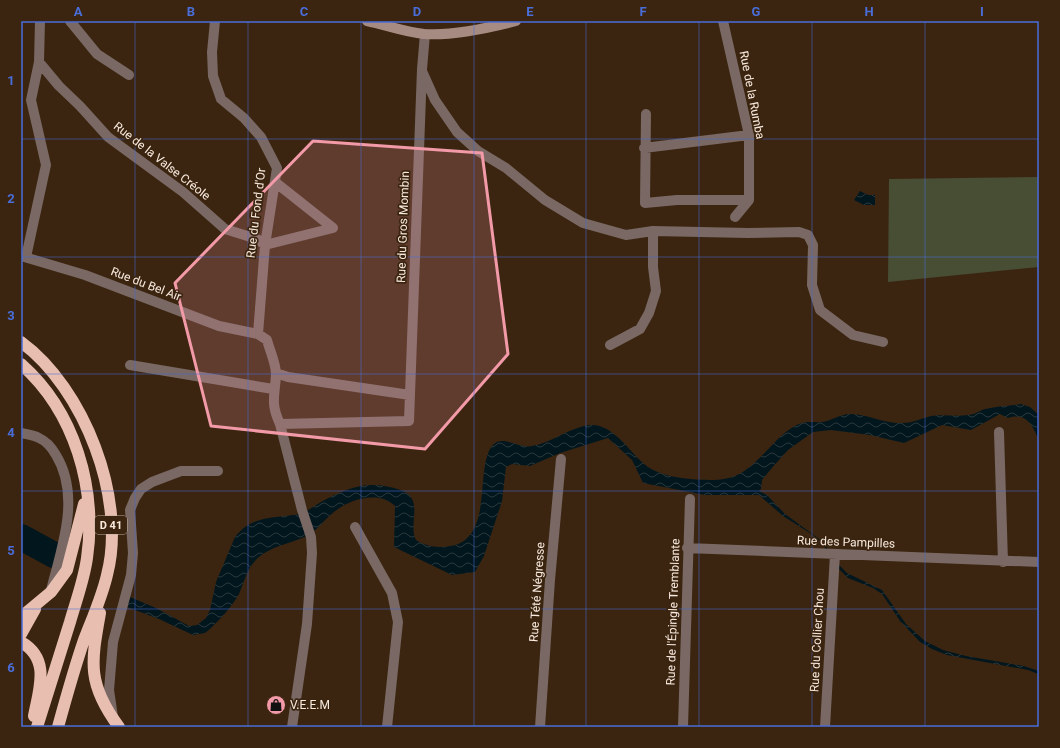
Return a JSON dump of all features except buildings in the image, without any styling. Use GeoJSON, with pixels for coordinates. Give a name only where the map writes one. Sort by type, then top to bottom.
{"type":"FeatureCollection","features":[{"type":"Feature","properties":{"kind":"highway","name":"D 41"},"geometry":{"type":"LineString","coordinates":[[21,342],[46,364],[64,387],[79,410],[92,436],[108,494],[112,536],[107,574],[73,671],[58,727]]}},
{"type":"Feature","properties":{"kind":"highway","name":"D 41"},"geometry":{"type":"LineString","coordinates":[[21,364],[52,399],[74,441],[87,491],[89,523],[87,558],[80,587],[37,727]]}},
{"type":"Feature","properties":{"kind":"highway"},"geometry":{"type":"LineString","coordinates":[[21,617],[51,592],[67,570],[87,491]]}},
{"type":"Feature","properties":{"kind":"highway"},"geometry":{"type":"LineString","coordinates":[[107,574],[92,666],[94,683],[116,725]]}},
{"type":"Feature","properties":{"kind":"highway"},"geometry":{"type":"LineString","coordinates":[[21,634],[39,601]]}},
{"type":"Feature","properties":{"kind":"highway"},"geometry":{"type":"LineString","coordinates":[[21,642],[29,647],[38,657],[41,667],[41,679],[32,727]]}},
{"type":"Feature","properties":{"kind":"main road"},"geometry":{"type":"LineString","coordinates":[[367,21],[424,34],[456,32],[493,27],[516,21]]}},
{"type":"Feature","properties":{"kind":"street","name":"Rue du Bel Air"},"geometry":{"type":"LineString","coordinates":[[40,21],[39,62],[30,100],[46,165],[23,257],[85,275],[219,326],[258,334]]}},
{"type":"Feature","properties":{"kind":"street"},"geometry":{"type":"LineString","coordinates":[[70,21],[97,54],[129,75]]}},
{"type":"Feature","properties":{"kind":"street","name":"Rue du Fond d'Or"},"geometry":{"type":"LineString","coordinates":[[215,21],[212,52],[213,76],[221,99],[244,118],[261,137],[277,168],[265,245],[258,334]]}},
{"type":"Feature","properties":{"kind":"street","name":"Rue de la Rumba"},"geometry":{"type":"LineString","coordinates":[[723,21],[749,136],[749,200]]}},
{"type":"Feature","properties":{"kind":"street","name":"Rue du Gros Mombin"},"geometry":{"type":"LineString","coordinates":[[280,424],[409,421],[424,34]]}},
{"type":"Feature","properties":{"kind":"street","name":"Rue de la Valse Créole"},"geometry":{"type":"LineString","coordinates":[[39,62],[59,86],[80,106],[108,137],[183,192],[225,229],[257,239],[265,245]]}},
{"type":"Feature","properties":{"kind":"street"},"geometry":{"type":"LineString","coordinates":[[422,69],[436,100],[457,132],[478,151],[506,168],[544,200],[583,223],[626,235],[653,231],[748,233],[798,232],[808,235],[813,245],[812,285],[820,310],[831,320],[853,335],[883,342]]}},
{"type":"Feature","properties":{"kind":"street"},"geometry":{"type":"LineString","coordinates":[[646,114],[644,148],[645,202],[677,200],[749,200]]}},
{"type":"Feature","properties":{"kind":"street"},"geometry":{"type":"LineString","coordinates":[[644,148],[749,136]]}},
{"type":"Feature","properties":{"kind":"street"},"geometry":{"type":"LineString","coordinates":[[265,245],[333,228],[275,182]]}},
{"type":"Feature","properties":{"kind":"street"},"geometry":{"type":"LineString","coordinates":[[735,217],[749,200]]}},
{"type":"Feature","properties":{"kind":"street"},"geometry":{"type":"LineString","coordinates":[[610,345],[640,329],[649,314],[656,291],[653,267],[653,231]]}},
{"type":"Feature","properties":{"kind":"street"},"geometry":{"type":"LineString","coordinates":[[258,334],[267,340],[276,373],[273,389],[275,412],[280,424],[302,510],[311,537],[312,553],[307,624],[292,727]]}},
{"type":"Feature","properties":{"kind":"street"},"geometry":{"type":"LineString","coordinates":[[130,365],[273,389]]}},
{"type":"Feature","properties":{"kind":"street"},"geometry":{"type":"LineString","coordinates":[[276,373],[288,377],[410,395]]}},
{"type":"Feature","properties":{"kind":"street"},"geometry":{"type":"LineString","coordinates":[[999,432],[1003,562]]}},
{"type":"Feature","properties":{"kind":"street"},"geometry":{"type":"LineString","coordinates":[[21,433],[38,437],[51,447],[62,465],[68,491],[68,515],[51,592]]}},
{"type":"Feature","properties":{"kind":"street","name":"Rue Tété Négresse"},"geometry":{"type":"LineString","coordinates":[[540,727],[550,580],[561,459]]}},
{"type":"Feature","properties":{"kind":"street"},"geometry":{"type":"LineString","coordinates":[[116,725],[109,690],[112,642],[130,574],[133,553],[130,510],[141,489],[152,482],[181,471],[218,471]]}},
{"type":"Feature","properties":{"kind":"street","name":"Rue de l'Épingle Tremblante"},"geometry":{"type":"LineString","coordinates":[[683,727],[687,548],[690,499]]}},
{"type":"Feature","properties":{"kind":"street"},"geometry":{"type":"LineString","coordinates":[[355,526],[392,593],[398,622],[387,727]]}},
{"type":"Feature","properties":{"kind":"street","name":"Rue des Pampilles"},"geometry":{"type":"LineString","coordinates":[[687,548],[1039,563]]}},
{"type":"Feature","properties":{"kind":"street","name":"Rue du Collier Chou"},"geometry":{"type":"LineString","coordinates":[[825,727],[835,554]]}},
{"type":"Feature","properties":{"kind":"highlighted area"},"geometry":{"type":"Polygon","coordinates":[[[313,141],[482,153],[508,354],[425,449],[211,426],[175,283],[313,141]]]}},
{"type":"Feature","properties":{"kind":"green space"},"geometry":{"type":"Polygon","coordinates":[[[1039,177],[1039,267],[888,282],[889,179],[1039,177]]]}},
{"type":"Feature","properties":{"kind":"water"},"geometry":{"type":"Polygon","coordinates":[[[860,191],[868,195],[875,195],[875,205],[864,205],[854,200],[860,191]]]}},
{"type":"Feature","properties":{"kind":"water"},"geometry":{"type":"Polygon","coordinates":[[[1021,404],[1030,407],[1039,415],[1039,441],[1031,425],[1024,418],[1008,418],[1000,414],[971,430],[942,425],[904,443],[870,435],[831,430],[813,432],[788,450],[762,480],[761,489],[759,491],[767,495],[785,514],[822,541],[840,566],[847,573],[882,590],[906,624],[925,641],[943,650],[966,656],[1024,666],[1039,671],[1038,674],[1028,670],[947,655],[932,649],[920,642],[900,621],[882,594],[873,588],[848,578],[838,568],[826,549],[813,535],[783,516],[759,495],[705,495],[643,483],[632,460],[608,438],[560,453],[530,466],[512,464],[506,467],[502,501],[484,556],[475,572],[452,575],[394,547],[395,506],[389,501],[373,497],[356,500],[340,507],[309,535],[266,552],[260,556],[249,569],[239,594],[233,603],[219,620],[205,633],[193,635],[159,619],[127,607],[130,597],[156,608],[189,626],[197,625],[206,618],[210,610],[216,582],[235,537],[249,524],[265,519],[302,513],[339,493],[365,485],[394,488],[405,492],[410,496],[414,508],[413,528],[416,540],[428,546],[441,547],[451,546],[465,540],[474,529],[479,515],[488,454],[494,444],[502,441],[507,441],[522,446],[532,446],[545,442],[571,430],[594,425],[603,427],[612,432],[641,461],[648,467],[658,472],[669,476],[686,479],[707,480],[720,479],[739,474],[756,461],[785,433],[798,424],[804,422],[825,421],[852,414],[896,423],[907,423],[931,416],[970,415],[985,409],[1021,404]]]}},
{"type":"Feature","properties":{"kind":"water"},"geometry":{"type":"Polygon","coordinates":[[[21,528],[33,532],[48,544],[44,560],[21,545],[21,528]]]}},
{"type":"Feature","properties":{"kind":"waterway"},"geometry":{"type":"LineString","coordinates":[[21,537],[54,555]]}},
{"type":"Feature","properties":{"kind":"place","name":"V.E.E.M"},"geometry":{"type":"Point","coordinates":[276,705]}}]}
